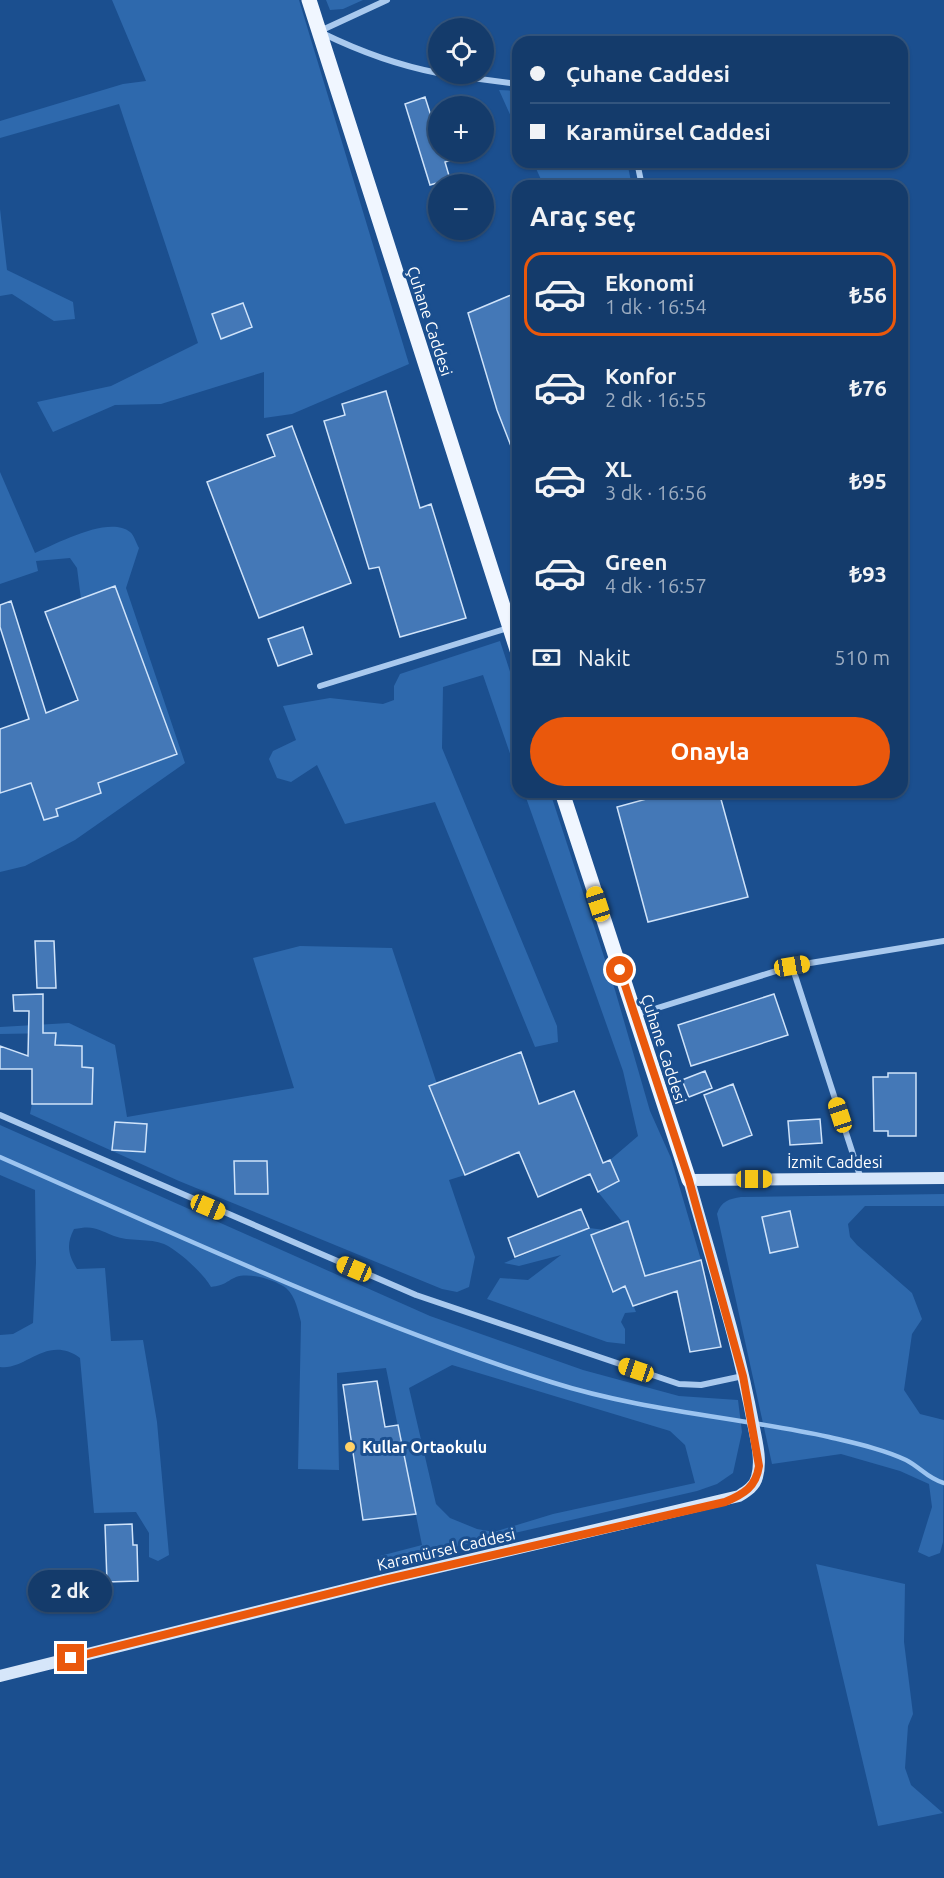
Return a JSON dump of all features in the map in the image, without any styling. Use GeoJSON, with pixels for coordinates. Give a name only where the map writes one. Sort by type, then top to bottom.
{"type":"FeatureCollection","features":[{"type":"Feature","properties":{"kind":"main road","name":"Çuhane Caddesi"},"geometry":{"type":"LineString","coordinates":[[309,0],[512,636]]}},
{"type":"Feature","properties":{"kind":"main road","name":"Çuhane Caddesi"},"geometry":{"type":"LineString","coordinates":[[564,798],[689,1180]]}},
{"type":"Feature","properties":{"kind":"main road","name":"İzmit Caddesi"},"geometry":{"type":"LineString","coordinates":[[689,1180],[944,1178]]}},
{"type":"Feature","properties":{"kind":"main road","name":"Karamürsel Caddesi"},"geometry":{"type":"LineString","coordinates":[[0,1676],[384,1580],[725,1502],[750,1489],[757,1479],[759,1466],[748,1396],[689,1180]]}},
{"type":"Feature","properties":{"kind":"street"},"geometry":{"type":"LineString","coordinates":[[319,31],[387,0]]}},
{"type":"Feature","properties":{"kind":"street"},"geometry":{"type":"LineString","coordinates":[[319,31],[366,55],[428,71]]}},
{"type":"Feature","properties":{"kind":"street"},"geometry":{"type":"LineString","coordinates":[[494,81],[512,83]]}},
{"type":"Feature","properties":{"kind":"street"},"geometry":{"type":"LineString","coordinates":[[320,686],[509,627]]}},
{"type":"Feature","properties":{"kind":"street"},"geometry":{"type":"LineString","coordinates":[[634,1015],[792,966],[944,941]]}},
{"type":"Feature","properties":{"kind":"street"},"geometry":{"type":"LineString","coordinates":[[792,966],[861,1179]]}},
{"type":"Feature","properties":{"kind":"street"},"geometry":{"type":"LineString","coordinates":[[0,1115],[416,1295],[679,1384],[701,1386],[743,1376]]}},
{"type":"Feature","properties":{"kind":"shaded area"},"geometry":{"type":"Polygon","coordinates":[[[112,0],[299,0],[409,364],[292,414],[264,418],[264,372],[161,404],[115,405],[53,432],[37,402],[111,386],[198,343],[119,104],[0,138],[0,121],[123,84],[146,81],[112,0]]]}},
{"type":"Feature","properties":{"kind":"shaded area"},"geometry":{"type":"Polygon","coordinates":[[[326,0],[363,0],[343,9],[330,10],[326,0]]]}},
{"type":"Feature","properties":{"kind":"shaded area"},"geometry":{"type":"Polygon","coordinates":[[[499,90],[512,91],[512,119],[499,90]]]}},
{"type":"Feature","properties":{"kind":"shaded area"},"geometry":{"type":"Polygon","coordinates":[[[536,168],[628,168],[631,180],[541,180],[536,168]]]}},
{"type":"Feature","properties":{"kind":"shaded area"},"geometry":{"type":"Polygon","coordinates":[[[0,209],[7,270],[73,302],[75,319],[54,321],[12,294],[0,296],[0,209]]]}},
{"type":"Feature","properties":{"kind":"shaded area"},"geometry":{"type":"Polygon","coordinates":[[[0,472],[35,553],[96,529],[121,528],[133,535],[139,548],[126,588],[185,763],[75,840],[25,866],[0,872],[0,793],[11,789],[0,729],[12,725],[44,820],[58,816],[56,808],[101,793],[98,784],[177,753],[115,586],[81,599],[77,568],[70,558],[36,561],[38,571],[0,584],[0,472]]]}},
{"type":"Feature","properties":{"kind":"shaded area"},"geometry":{"type":"Polygon","coordinates":[[[500,641],[512,678],[512,759],[483,675],[443,687],[442,748],[557,1026],[558,1042],[535,1047],[435,802],[345,824],[317,765],[291,782],[277,778],[269,759],[273,751],[296,740],[283,706],[330,698],[383,704],[394,700],[394,686],[400,674],[500,641]]]}},
{"type":"Feature","properties":{"kind":"shaded area"},"geometry":{"type":"Polygon","coordinates":[[[526,798],[552,798],[615,990],[650,1111],[671,1158],[701,1260],[645,1276],[629,1222],[623,1223],[598,1192],[619,1181],[610,1160],[638,1136],[623,1071],[526,798]]]}},
{"type":"Feature","properties":{"kind":"shaded area"},"geometry":{"type":"Polygon","coordinates":[[[300,946],[392,948],[437,1084],[430,1087],[465,1175],[449,1180],[475,1257],[469,1287],[457,1292],[442,1289],[179,1181],[30,1114],[32,1104],[54,1104],[56,1033],[0,1034],[0,1027],[69,1023],[115,1045],[127,1117],[294,1088],[253,958],[300,946]]]}},
{"type":"Feature","properties":{"kind":"shaded area"},"geometry":{"type":"Polygon","coordinates":[[[0,1125],[430,1316],[583,1370],[679,1396],[738,1400],[742,1432],[733,1473],[717,1484],[697,1491],[393,1561],[380,1556],[422,1545],[386,1368],[337,1373],[339,1470],[298,1469],[301,1322],[296,1304],[286,1288],[276,1282],[248,1275],[211,1287],[190,1263],[164,1244],[120,1238],[91,1228],[74,1229],[69,1249],[77,1269],[105,1268],[111,1341],[143,1340],[157,1422],[169,1555],[158,1561],[149,1557],[149,1533],[136,1512],[94,1513],[80,1358],[68,1352],[47,1351],[19,1364],[0,1367],[0,1335],[13,1334],[33,1323],[36,1263],[35,1190],[0,1175],[0,1125]],[[452,1365],[409,1388],[436,1504],[450,1518],[477,1529],[494,1532],[553,1514],[695,1483],[685,1445],[670,1431],[452,1365]]]}},
{"type":"Feature","properties":{"kind":"shaded area"},"geometry":{"type":"Polygon","coordinates":[[[944,1194],[944,1206],[865,1206],[848,1224],[850,1237],[857,1245],[912,1293],[922,1319],[912,1334],[904,1390],[920,1414],[944,1420],[943,1542],[940,1553],[929,1557],[918,1552],[932,1507],[929,1484],[900,1471],[841,1454],[772,1464],[717,1214],[726,1201],[741,1197],[944,1194]]]}},
{"type":"Feature","properties":{"kind":"shaded area"},"geometry":{"type":"Polygon","coordinates":[[[589,1228],[605,1230],[594,1243],[612,1292],[625,1286],[636,1312],[625,1313],[621,1322],[625,1329],[625,1344],[607,1342],[487,1299],[500,1278],[528,1280],[561,1255],[519,1266],[504,1263],[589,1228]]]}},
{"type":"Feature","properties":{"kind":"shaded area"},"geometry":{"type":"Polygon","coordinates":[[[816,1564],[905,1584],[904,1642],[913,1714],[908,1726],[905,1768],[911,1785],[943,1813],[878,1826],[816,1564]]]}},
{"type":"Feature","properties":{"kind":"building"},"geometry":{"type":"Polygon","coordinates":[[[425,97],[428,106],[428,162],[445,162],[449,174],[428,174],[428,179],[405,104],[425,97]]]}},
{"type":"Feature","properties":{"kind":"building"},"geometry":{"type":"Polygon","coordinates":[[[512,295],[512,449],[497,410],[468,313],[512,295]]]}},
{"type":"Feature","properties":{"kind":"building"},"geometry":{"type":"Polygon","coordinates":[[[243,303],[252,327],[221,339],[212,314],[243,303]]]}},
{"type":"Feature","properties":{"kind":"building"},"geometry":{"type":"Polygon","coordinates":[[[386,391],[420,508],[431,504],[466,618],[400,637],[379,567],[369,569],[324,421],[345,415],[342,404],[386,391]]]}},
{"type":"Feature","properties":{"kind":"building"},"geometry":{"type":"Polygon","coordinates":[[[292,426],[351,583],[259,618],[207,482],[275,456],[267,435],[292,426]]]}},
{"type":"Feature","properties":{"kind":"building"},"geometry":{"type":"Polygon","coordinates":[[[115,586],[177,754],[98,783],[101,793],[56,809],[58,816],[44,820],[31,783],[0,793],[0,729],[29,719],[0,627],[0,605],[11,601],[46,713],[78,700],[45,612],[115,586]]]}},
{"type":"Feature","properties":{"kind":"building"},"geometry":{"type":"Polygon","coordinates":[[[303,627],[312,654],[278,666],[268,639],[303,627]]]}},
{"type":"Feature","properties":{"kind":"building"},"geometry":{"type":"Polygon","coordinates":[[[650,798],[721,798],[748,897],[648,922],[617,807],[650,798]]]}},
{"type":"Feature","properties":{"kind":"building"},"geometry":{"type":"Polygon","coordinates":[[[35,941],[54,941],[56,988],[37,988],[35,941]]]}},
{"type":"Feature","properties":{"kind":"building"},"geometry":{"type":"Polygon","coordinates":[[[43,994],[43,1033],[56,1033],[55,1045],[82,1046],[82,1067],[93,1068],[92,1104],[32,1104],[32,1069],[0,1069],[0,1046],[28,1056],[29,1011],[14,1011],[13,995],[43,994]]]}},
{"type":"Feature","properties":{"kind":"building"},"geometry":{"type":"Polygon","coordinates":[[[774,994],[788,1035],[691,1066],[678,1025],[774,994]]]}},
{"type":"Feature","properties":{"kind":"building"},"geometry":{"type":"Polygon","coordinates":[[[521,1052],[539,1104],[574,1091],[603,1163],[610,1160],[619,1181],[598,1192],[590,1174],[538,1197],[519,1152],[465,1175],[429,1086],[521,1052]]]}},
{"type":"Feature","properties":{"kind":"building"},"geometry":{"type":"Polygon","coordinates":[[[705,1071],[712,1088],[689,1097],[682,1080],[705,1071]]]}},
{"type":"Feature","properties":{"kind":"building"},"geometry":{"type":"Polygon","coordinates":[[[888,1073],[916,1073],[916,1136],[888,1136],[888,1131],[874,1131],[873,1077],[888,1077],[888,1073]]]}},
{"type":"Feature","properties":{"kind":"building"},"geometry":{"type":"Polygon","coordinates":[[[733,1084],[752,1135],[723,1146],[704,1095],[733,1084]]]}},
{"type":"Feature","properties":{"kind":"building"},"geometry":{"type":"Polygon","coordinates":[[[820,1119],[822,1143],[790,1145],[788,1121],[820,1119]]]}},
{"type":"Feature","properties":{"kind":"building"},"geometry":{"type":"Polygon","coordinates":[[[115,1122],[147,1124],[145,1152],[112,1150],[115,1122]]]}},
{"type":"Feature","properties":{"kind":"building"},"geometry":{"type":"Polygon","coordinates":[[[234,1161],[267,1161],[268,1194],[235,1194],[234,1161]]]}},
{"type":"Feature","properties":{"kind":"building"},"geometry":{"type":"Polygon","coordinates":[[[581,1209],[589,1228],[515,1257],[508,1238],[581,1209]]]}},
{"type":"Feature","properties":{"kind":"building"},"geometry":{"type":"Polygon","coordinates":[[[790,1211],[798,1247],[770,1253],[762,1217],[790,1211]]]}},
{"type":"Feature","properties":{"kind":"building"},"geometry":{"type":"Polygon","coordinates":[[[628,1221],[645,1276],[701,1260],[721,1347],[690,1352],[677,1291],[633,1306],[625,1286],[613,1292],[591,1235],[628,1221]]]}},
{"type":"Feature","properties":{"kind":"building"},"geometry":{"type":"Polygon","coordinates":[[[377,1381],[385,1427],[398,1425],[416,1514],[363,1520],[343,1385],[377,1381]]]}},
{"type":"Feature","properties":{"kind":"building"},"geometry":{"type":"Polygon","coordinates":[[[132,1524],[133,1545],[137,1545],[138,1581],[107,1582],[105,1525],[132,1524]]]}},
{"type":"Feature","properties":{"kind":"waterway"},"geometry":{"type":"LineString","coordinates":[[0,1157],[204,1248],[342,1306],[481,1358],[585,1392],[655,1407],[794,1430],[868,1447],[906,1460],[933,1479],[944,1483]]}},
{"type":"Feature","properties":{"kind":"place","name":"Kullar Ortaokulu"},"geometry":{"type":"Point","coordinates":[350,1447]}},
{"type":"Feature","properties":{"kind":"route"},"geometry":{"type":"LineString","coordinates":[[71,1658],[384,1580],[725,1502],[750,1489],[757,1479],[759,1466],[743,1376],[689,1180],[620,970]]}}]}
